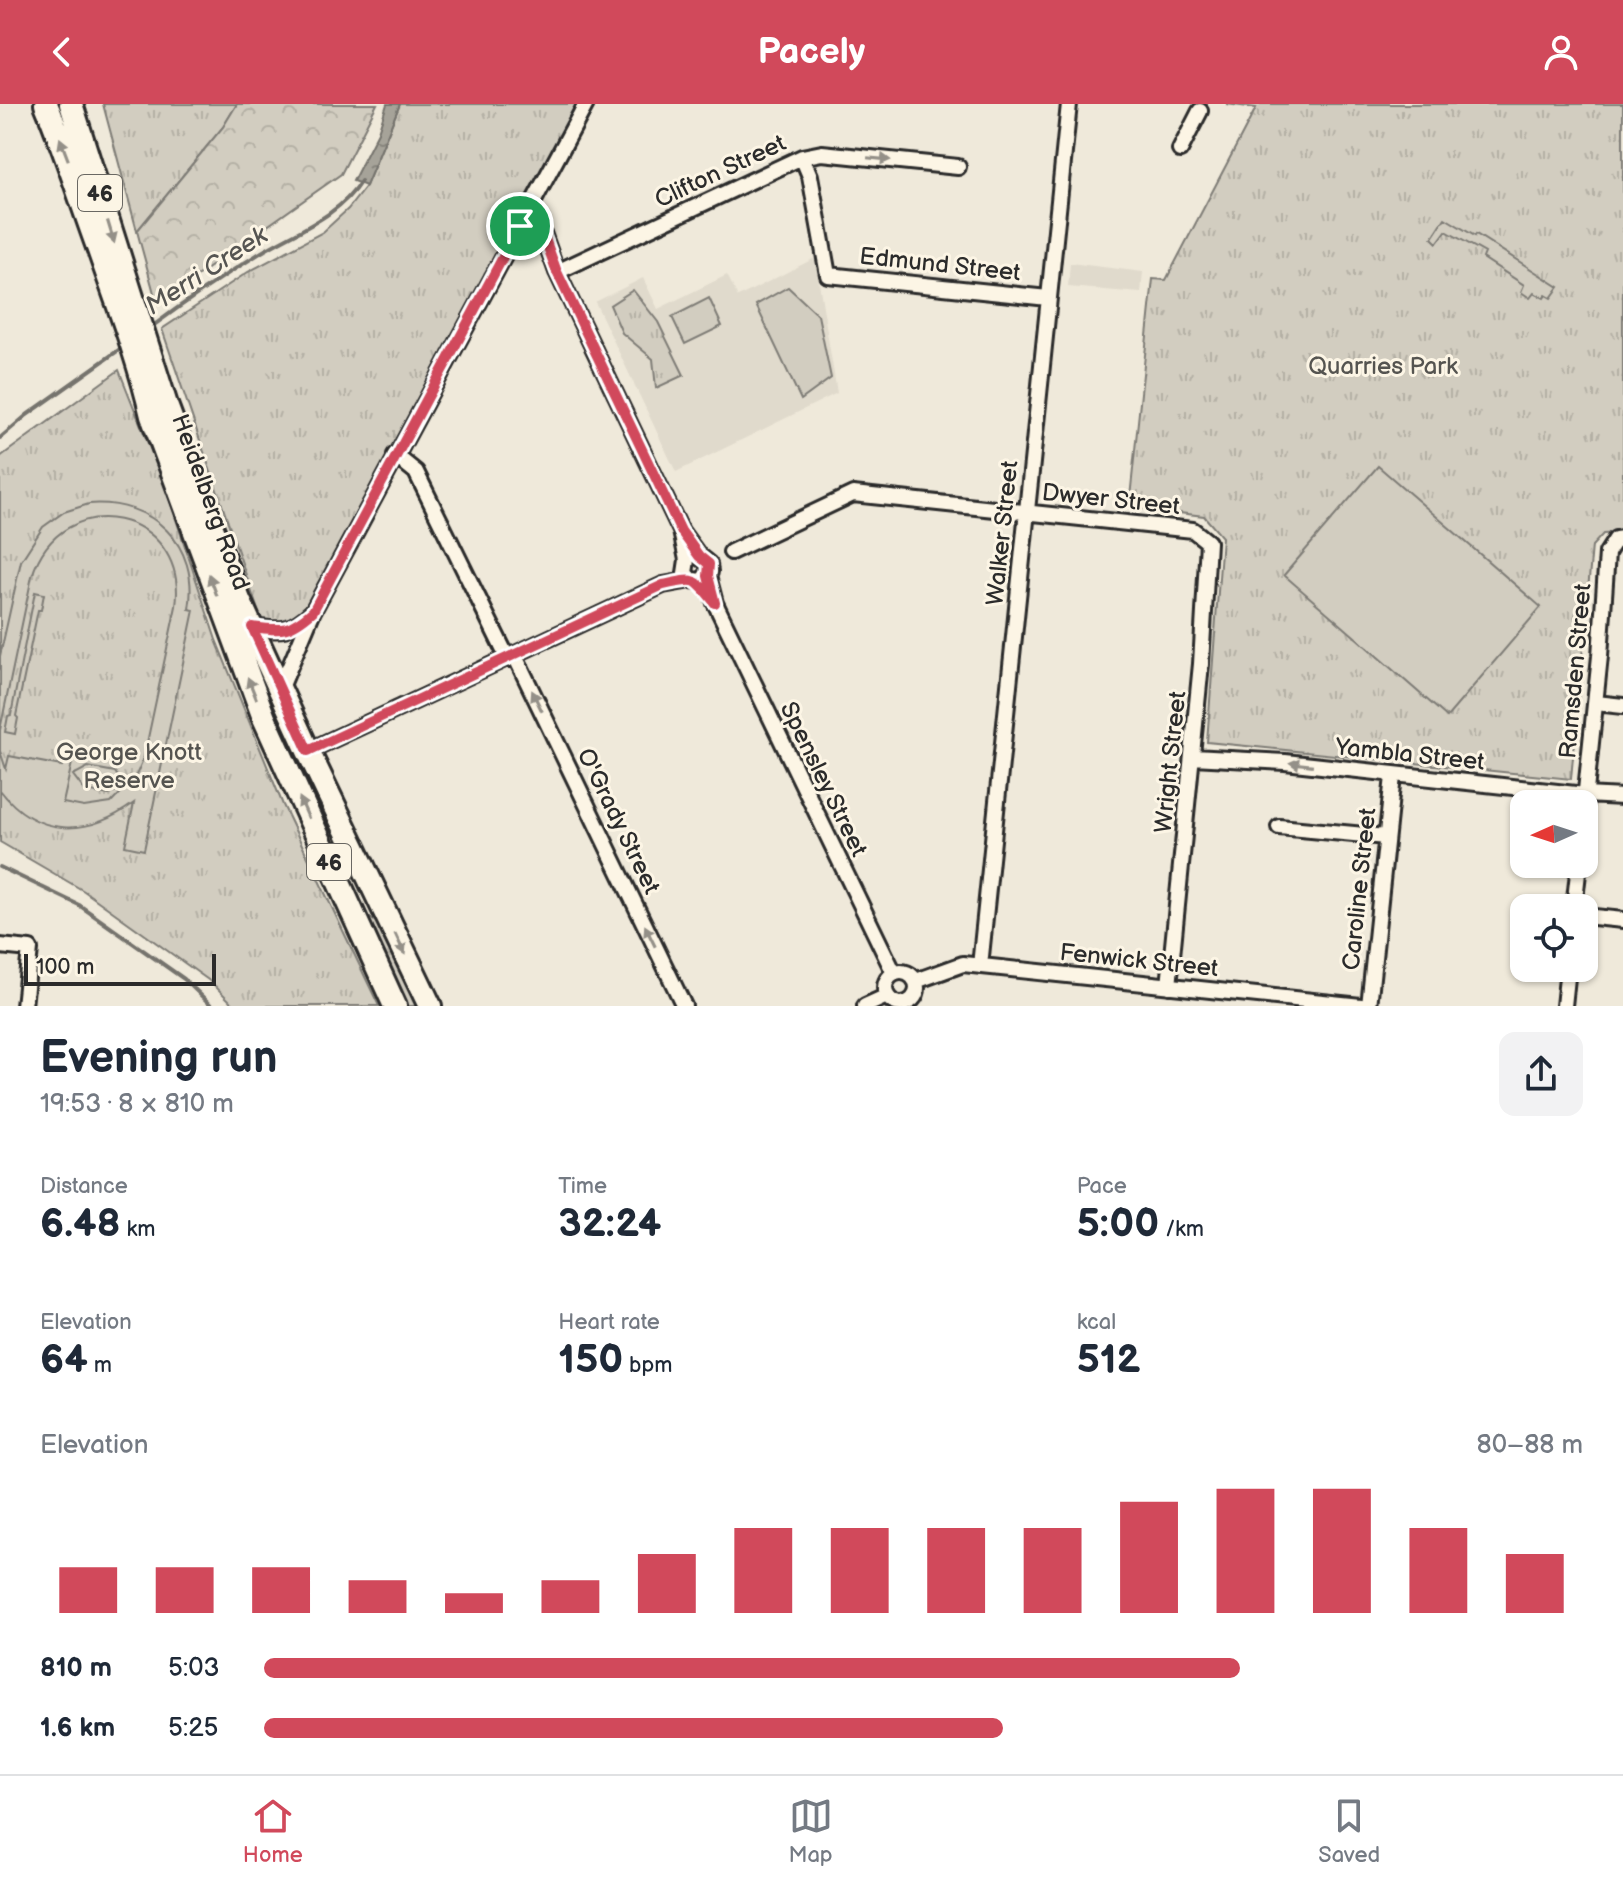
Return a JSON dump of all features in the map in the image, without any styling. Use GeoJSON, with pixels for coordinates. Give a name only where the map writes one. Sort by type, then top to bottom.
{"type":"FeatureCollection","features":[{"type":"Feature","properties":{"kind":"main road","name":"Heidelberg Road"},"geometry":{"type":"LineString","coordinates":[[46,104],[120,286]]}},
{"type":"Feature","properties":{"kind":"main road","name":"Heidelberg Road"},"geometry":{"type":"LineString","coordinates":[[71,104],[120,286],[152,383],[280,690],[430,1006]]}},
{"type":"Feature","properties":{"kind":"main road","name":"Heidelberg Road"},"geometry":{"type":"LineString","coordinates":[[152,383],[152,416],[245,671],[395,1006]]}},
{"type":"Feature","properties":{"kind":"main road"},"geometry":{"type":"LineString","coordinates":[[350,909],[378,898]]}},
{"type":"Feature","properties":{"kind":"street"},"geometry":{"type":"LineString","coordinates":[[280,690],[313,611],[586,104]]}},
{"type":"Feature","properties":{"kind":"street","name":"Walker Street"},"geometry":{"type":"LineString","coordinates":[[980,966],[1069,104]]}},
{"type":"Feature","properties":{"kind":"street"},"geometry":{"type":"LineString","coordinates":[[1180,150],[1200,111]]}},
{"type":"Feature","properties":{"kind":"street","name":"Clifton Street"},"geometry":{"type":"LineString","coordinates":[[557,272],[802,157],[822,153],[958,167]]}},
{"type":"Feature","properties":{"kind":"street","name":"Edmund Street"},"geometry":{"type":"LineString","coordinates":[[802,157],[810,176],[828,275],[1048,298]]}},
{"type":"Feature","properties":{"kind":"street","name":"Spensley Street"},"geometry":{"type":"LineString","coordinates":[[532,203],[557,272],[681,531],[694,570],[715,603],[894,973]]}},
{"type":"Feature","properties":{"kind":"street","name":"O'Grady Street"},"geometry":{"type":"LineString","coordinates":[[395,455],[416,472],[684,1006]]}},
{"type":"Feature","properties":{"kind":"street","name":"Dwyer Street"},"geometry":{"type":"LineString","coordinates":[[731,552],[853,494],[1193,530],[1208,542]]}},
{"type":"Feature","properties":{"kind":"street","name":"Ramsden Street"},"geometry":{"type":"LineString","coordinates":[[1586,790],[1607,553],[1619,538]]}},
{"type":"Feature","properties":{"kind":"street","name":"Wright Street"},"geometry":{"type":"LineString","coordinates":[[1169,986],[1193,757],[1208,542]]}},
{"type":"Feature","properties":{"kind":"street"},"geometry":{"type":"LineString","coordinates":[[308,751],[694,570]]}},
{"type":"Feature","properties":{"kind":"street"},"geometry":{"type":"LineString","coordinates":[[252,627],[280,631],[295,627],[313,611]]}},
{"type":"Feature","properties":{"kind":"street"},"geometry":{"type":"LineString","coordinates":[[1596,703],[1623,706]]}},
{"type":"Feature","properties":{"kind":"street","name":"Yambla Street"},"geometry":{"type":"LineString","coordinates":[[1193,757],[1285,762],[1510,792]]}},
{"type":"Feature","properties":{"kind":"street","name":"Caroline Street"},"geometry":{"type":"LineString","coordinates":[[1369,1006],[1393,776]]}},
{"type":"Feature","properties":{"kind":"street","name":"Yambla Street"},"geometry":{"type":"LineString","coordinates":[[1598,800],[1623,797]]}},
{"type":"Feature","properties":{"kind":"street"},"geometry":{"type":"LineString","coordinates":[[1279,827],[1386,837]]}},
{"type":"Feature","properties":{"kind":"street"},"geometry":{"type":"LineString","coordinates":[[1598,917],[1623,920]]}},
{"type":"Feature","properties":{"kind":"street"},"geometry":{"type":"LineString","coordinates":[[0,946],[30,949],[24,1006]]}},
{"type":"Feature","properties":{"kind":"street","name":"Fenwick Street"},"geometry":{"type":"LineString","coordinates":[[916,981],[956,965],[980,966],[1169,986],[1262,1001],[1361,1006]]}},
{"type":"Feature","properties":{"kind":"street"},"geometry":{"type":"LineString","coordinates":[[894,973],[909,974],[916,981],[916,996],[909,1005],[893,1003],[887,996],[885,986],[894,973]]}},
{"type":"Feature","properties":{"kind":"street"},"geometry":{"type":"LineString","coordinates":[[1564,1006],[1567,982]]}},
{"type":"Feature","properties":{"kind":"street"},"geometry":{"type":"LineString","coordinates":[[865,1006],[887,996]]}},
{"type":"Feature","properties":{"kind":"shaded area"},"geometry":{"type":"Polygon","coordinates":[[[815,258],[837,393],[676,472],[595,302],[643,278],[658,309],[727,275],[738,297],[815,258]]]}},
{"type":"Feature","properties":{"kind":"shaded area"},"geometry":{"type":"Polygon","coordinates":[[[1070,263],[1143,272],[1141,293],[1068,287],[1070,263]]]}},
{"type":"Feature","properties":{"kind":"green space"},"geometry":{"type":"Polygon","coordinates":[[[103,104],[237,104],[223,127],[137,231],[103,104]]]}},
{"type":"Feature","properties":{"kind":"green space"},"geometry":{"type":"Polygon","coordinates":[[[237,104],[377,104],[341,174],[157,304],[137,231],[223,127],[237,104]]]}},
{"type":"Feature","properties":{"kind":"green space"},"geometry":{"type":"Polygon","coordinates":[[[400,104],[580,104],[306,608],[283,622],[262,622],[162,329],[248,272],[323,232],[348,209],[366,186],[400,104]]]}},
{"type":"Feature","properties":{"kind":"green space","name":"Quarries Park"},"geometry":{"type":"Polygon","coordinates":[[[1226,104],[1623,104],[1623,533],[1603,534],[1592,546],[1571,779],[1207,742],[1222,537],[1204,516],[1129,507],[1153,279],[1166,280],[1256,108],[1226,104]]]}},
{"type":"Feature","properties":{"kind":"green space"},"geometry":{"type":"Polygon","coordinates":[[[1445,218],[1559,287],[1551,298],[1534,293],[1530,298],[1521,292],[1524,285],[1483,258],[1485,253],[1446,231],[1437,243],[1432,238],[1445,218]]]}},
{"type":"Feature","properties":{"kind":"green space"},"geometry":{"type":"Polygon","coordinates":[[[788,287],[818,315],[831,378],[801,400],[756,305],[788,287]]]}},
{"type":"Feature","properties":{"kind":"green space"},"geometry":{"type":"Polygon","coordinates":[[[633,290],[658,322],[684,375],[656,388],[653,359],[622,333],[610,305],[633,290]]]}},
{"type":"Feature","properties":{"kind":"green space"},"geometry":{"type":"Polygon","coordinates":[[[709,298],[722,326],[685,344],[672,317],[709,298]]]}},
{"type":"Feature","properties":{"kind":"green space","name":"George Knott Reserve"},"geometry":{"type":"Polygon","coordinates":[[[119,370],[166,489],[216,640],[283,805],[379,1006],[235,1006],[211,982],[84,891],[0,842],[0,457],[119,370]]]}},
{"type":"Feature","properties":{"kind":"green space"},"geometry":{"type":"Polygon","coordinates":[[[1378,466],[1541,607],[1447,717],[1284,575],[1378,466]]]}},
{"type":"Feature","properties":{"kind":"green space"},"geometry":{"type":"Polygon","coordinates":[[[89,504],[112,504],[151,518],[167,530],[187,564],[189,609],[194,610],[144,850],[125,846],[134,803],[99,822],[64,827],[30,817],[14,806],[0,790],[0,751],[6,769],[9,756],[62,766],[64,761],[72,763],[63,803],[84,807],[111,803],[135,778],[144,757],[176,606],[175,573],[163,548],[144,530],[120,520],[94,519],[69,528],[47,546],[32,576],[0,730],[0,656],[21,561],[43,527],[64,512],[89,504]]]}},
{"type":"Feature","properties":{"kind":"green space"},"geometry":{"type":"Polygon","coordinates":[[[35,592],[44,594],[16,716],[15,734],[5,732],[35,592]]]}},
{"type":"Feature","properties":{"kind":"green space"},"geometry":{"type":"Polygon","coordinates":[[[88,767],[115,772],[124,786],[109,795],[85,791],[73,775],[88,767]]]}},
{"type":"Feature","properties":{"kind":"green space"},"geometry":{"type":"Polygon","coordinates":[[[366,915],[380,925],[419,1006],[405,1006],[363,919],[366,915]]]}},
{"type":"Feature","properties":{"kind":"water"},"geometry":{"type":"Polygon","coordinates":[[[387,104],[400,104],[366,186],[353,181],[378,132],[387,104]]]}},
{"type":"Feature","properties":{"kind":"waterway","name":"Merri Creek"},"geometry":{"type":"LineString","coordinates":[[150,328],[243,264],[327,215],[361,181]]}},
{"type":"Feature","properties":{"kind":"waterway","name":"Merri Creek"},"geometry":{"type":"LineString","coordinates":[[0,438],[27,415],[123,347]]}},
{"type":"Feature","properties":{"kind":"waterway","name":"Merri Creek"},"geometry":{"type":"LineString","coordinates":[[0,867],[79,905],[184,979],[212,1006]]}},
{"type":"Feature","properties":{"kind":"route"},"geometry":{"type":"LineString","coordinates":[[532,203],[557,272],[681,531],[699,556],[709,564],[708,576],[715,603],[698,581],[663,585],[308,751],[252,627],[280,631],[295,627],[313,611],[520,226],[532,203]]}}]}
